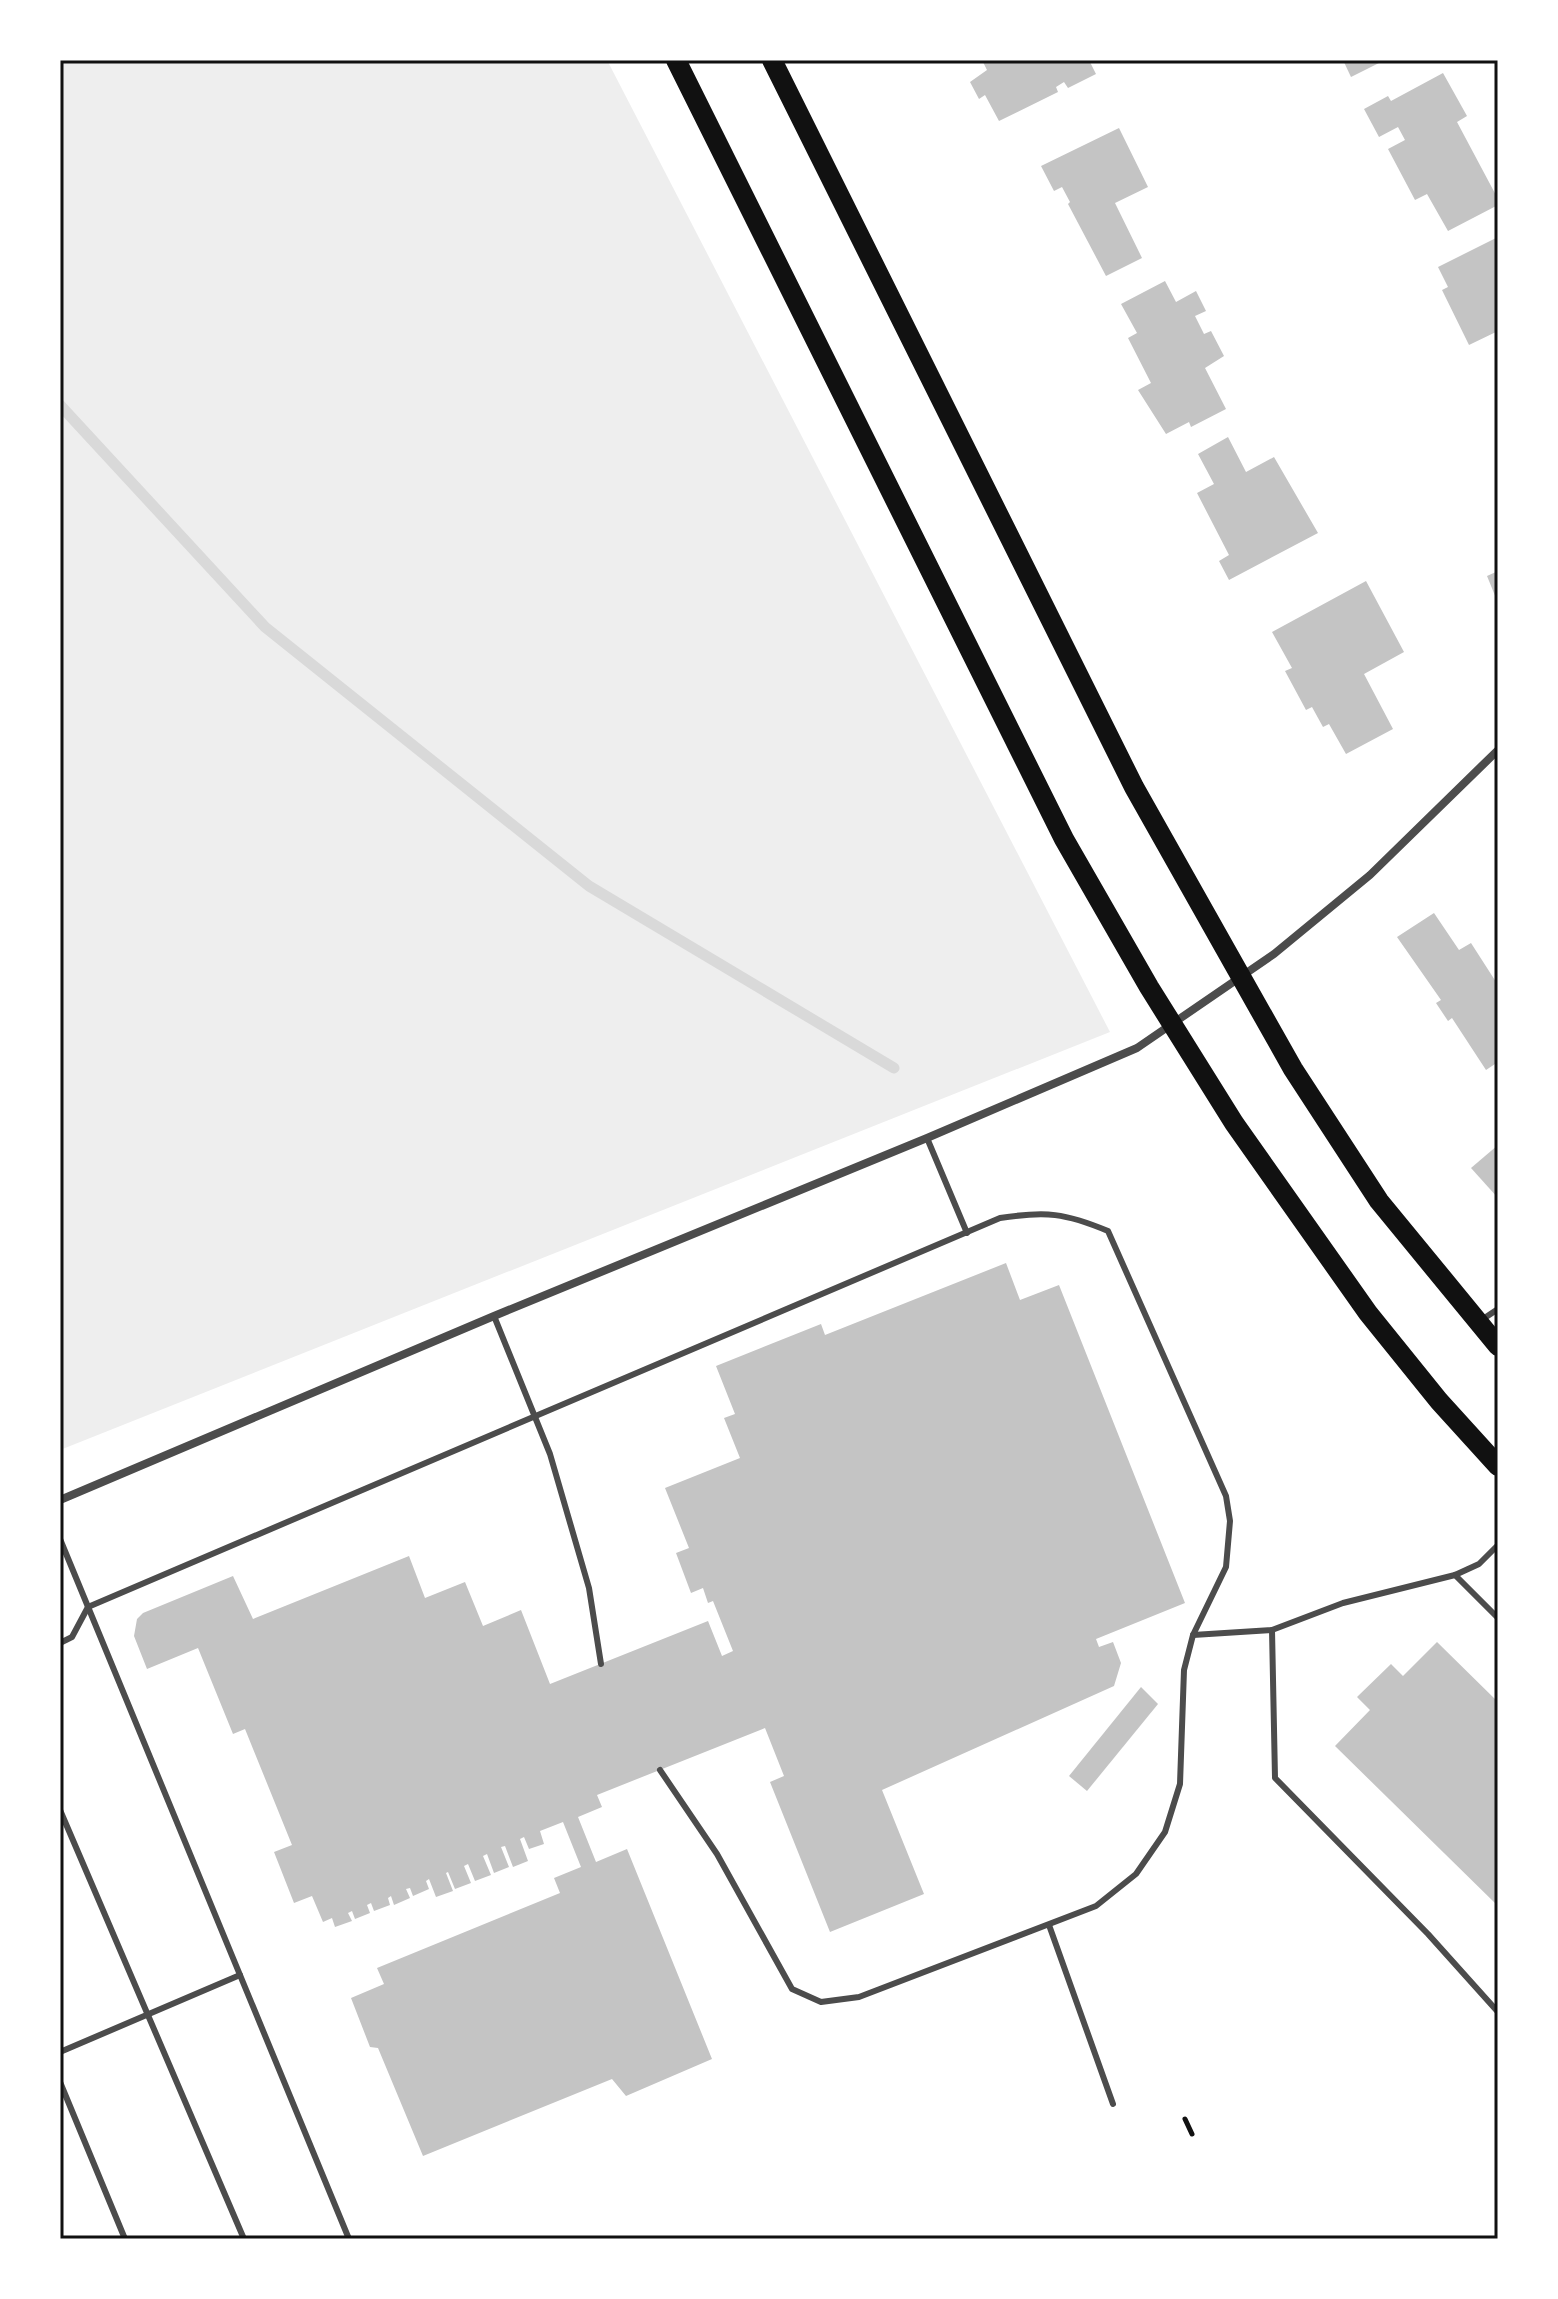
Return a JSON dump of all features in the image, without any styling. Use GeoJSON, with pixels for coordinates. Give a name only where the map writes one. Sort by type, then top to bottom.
{"type":"FeatureCollection","features":[{"type":"Feature","properties":{"kind":"main road"},"geometry":{"type":"LineString","coordinates":[[676,60],[1064,839],[1172,1026],[1234,1123],[1368,1313],[1439,1401],[1498,1466]]}},
{"type":"Feature","properties":{"kind":"main road"},"geometry":{"type":"LineString","coordinates":[[772,60],[1134,787],[1293,1069],[1379,1201],[1498,1346]]}},
{"type":"Feature","properties":{"kind":"street"},"geometry":{"type":"LineString","coordinates":[[60,1500],[1137,1048],[1243,977],[1370,875],[1498,750]]}},
{"type":"Feature","properties":{"kind":"lane"},"geometry":{"type":"LineString","coordinates":[[927,1138],[967,1233]]}},
{"type":"Feature","properties":{"kind":"lane"},"geometry":{"type":"LineString","coordinates":[[60,1643],[72,1637],[88,1607],[1000,1218],[1037,1212],[1074,1217],[1108,1231],[1226,1496],[1230,1521],[1226,1567],[1193,1635],[1184,1670],[1180,1784],[1165,1832],[1136,1874],[1096,1906],[859,1997],[821,2002],[792,1989],[717,1854],[660,1770]]}},
{"type":"Feature","properties":{"kind":"lane"},"geometry":{"type":"LineString","coordinates":[[1477,1322],[1498,1309]]}},
{"type":"Feature","properties":{"kind":"lane"},"geometry":{"type":"LineString","coordinates":[[494,1316],[550,1454],[589,1588],[601,1664]]}},
{"type":"Feature","properties":{"kind":"lane"},"geometry":{"type":"LineString","coordinates":[[60,1539],[349,2239]]}},
{"type":"Feature","properties":{"kind":"lane"},"geometry":{"type":"LineString","coordinates":[[1193,1635],[1272,1630],[1343,1603],[1455,1575],[1479,1564],[1498,1545]]}},
{"type":"Feature","properties":{"kind":"lane"},"geometry":{"type":"LineString","coordinates":[[1455,1575],[1498,1618]]}},
{"type":"Feature","properties":{"kind":"lane"},"geometry":{"type":"LineString","coordinates":[[1272,1630],[1275,1778],[1428,1934],[1498,2012]]}},
{"type":"Feature","properties":{"kind":"lane"},"geometry":{"type":"LineString","coordinates":[[60,1810],[244,2239]]}},
{"type":"Feature","properties":{"kind":"lane"},"geometry":{"type":"LineString","coordinates":[[1049,1925],[1113,2104]]}},
{"type":"Feature","properties":{"kind":"lane"},"geometry":{"type":"LineString","coordinates":[[60,2052],[240,1975]]}},
{"type":"Feature","properties":{"kind":"lane"},"geometry":{"type":"LineString","coordinates":[[60,2082],[125,2239]]}},
{"type":"Feature","properties":{"kind":"path"},"geometry":{"type":"LineString","coordinates":[[1185,2119],[1192,2134]]}},
{"type":"Feature","properties":{"kind":"shaded area"},"geometry":{"type":"Polygon","coordinates":[[[60,60],[607,60],[1110,1032],[60,1450],[60,60]]]}},
{"type":"Feature","properties":{"kind":"building"},"geometry":{"type":"Polygon","coordinates":[[[982,60],[1089,60],[1096,74],[1068,88],[1064,82],[1056,87],[1058,92],[999,121],[985,95],[979,99],[970,82],[987,70],[982,60]]]}},
{"type":"Feature","properties":{"kind":"building"},"geometry":{"type":"Polygon","coordinates":[[[1343,60],[1385,60],[1351,77],[1343,60]]]}},
{"type":"Feature","properties":{"kind":"building"},"geometry":{"type":"Polygon","coordinates":[[[1443,73],[1467,116],[1457,122],[1498,199],[1498,205],[1448,231],[1427,194],[1415,200],[1388,149],[1405,140],[1398,127],[1379,137],[1364,109],[1388,96],[1391,101],[1443,73]]]}},
{"type":"Feature","properties":{"kind":"building"},"geometry":{"type":"Polygon","coordinates":[[[1119,128],[1148,187],[1115,203],[1142,258],[1106,276],[1062,187],[1054,191],[1041,166],[1119,128]]]}},
{"type":"Feature","properties":{"kind":"building"},"geometry":{"type":"Polygon","coordinates":[[[1498,237],[1498,331],[1469,345],[1442,290],[1448,287],[1438,267],[1498,237]]]}},
{"type":"Feature","properties":{"kind":"building"},"geometry":{"type":"Polygon","coordinates":[[[1165,281],[1176,302],[1196,291],[1206,311],[1195,316],[1204,334],[1211,331],[1224,356],[1205,368],[1226,409],[1191,427],[1189,422],[1166,434],[1138,390],[1151,383],[1128,338],[1137,333],[1121,304],[1165,281]]]}},
{"type":"Feature","properties":{"kind":"building"},"geometry":{"type":"Polygon","coordinates":[[[1228,437],[1246,472],[1274,457],[1318,533],[1229,580],[1219,561],[1229,555],[1197,493],[1214,484],[1198,454],[1228,437]]]}},
{"type":"Feature","properties":{"kind":"building"},"geometry":{"type":"Polygon","coordinates":[[[1498,571],[1498,603],[1487,576],[1498,571]]]}},
{"type":"Feature","properties":{"kind":"building"},"geometry":{"type":"Polygon","coordinates":[[[1366,581],[1404,652],[1364,674],[1393,729],[1346,754],[1329,724],[1323,727],[1312,707],[1306,710],[1285,671],[1292,668],[1272,632],[1366,581]]]}},
{"type":"Feature","properties":{"kind":"building"},"geometry":{"type":"Polygon","coordinates":[[[1434,913],[1459,950],[1471,943],[1498,985],[1498,1062],[1486,1070],[1452,1018],[1448,1021],[1436,1003],[1441,1000],[1397,937],[1434,913]]]}},
{"type":"Feature","properties":{"kind":"building"},"geometry":{"type":"Polygon","coordinates":[[[1498,1145],[1498,1198],[1471,1168],[1498,1145]]]}},
{"type":"Feature","properties":{"kind":"building"},"geometry":{"type":"Polygon","coordinates":[[[1006,1263],[1020,1300],[1059,1285],[1185,1603],[1096,1639],[1099,1647],[1113,1642],[1121,1663],[1114,1686],[882,1790],[924,1894],[830,1932],[770,1782],[784,1776],[765,1728],[597,1795],[602,1807],[578,1817],[596,1862],[627,1849],[712,2059],[626,2096],[612,2079],[423,2156],[378,2048],[370,2047],[351,1998],[384,1984],[377,1968],[560,1893],[554,1878],[581,1867],[563,1822],[540,1831],[544,1844],[529,1849],[524,1837],[520,1839],[528,1861],[513,1867],[505,1846],[501,1847],[509,1867],[494,1873],[487,1854],[483,1856],[491,1875],[475,1881],[468,1864],[464,1866],[471,1883],[455,1889],[446,1873],[453,1891],[436,1897],[429,1879],[426,1881],[429,1889],[413,1896],[410,1888],[406,1889],[410,1898],[394,1905],[391,1896],[388,1898],[390,1905],[374,1911],[371,1903],[367,1905],[370,1913],[355,1919],[352,1911],[348,1913],[352,1921],[335,1927],[332,1918],[323,1922],[312,1896],[294,1903],[274,1852],[292,1845],[245,1729],[233,1734],[198,1648],[147,1669],[134,1636],[137,1619],[143,1613],[233,1576],[253,1619],[409,1556],[425,1598],[465,1582],[483,1626],[521,1610],[550,1684],[708,1621],[722,1656],[733,1651],[713,1601],[708,1603],[703,1588],[691,1593],[676,1553],[689,1548],[665,1488],[740,1458],[724,1418],[735,1414],[716,1366],[821,1324],[825,1335],[1006,1263]]]}},
{"type":"Feature","properties":{"kind":"building"},"geometry":{"type":"Polygon","coordinates":[[[1437,1642],[1498,1702],[1498,1906],[1335,1746],[1370,1710],[1357,1697],[1391,1664],[1403,1676],[1437,1642]]]}},
{"type":"Feature","properties":{"kind":"building"},"geometry":{"type":"Polygon","coordinates":[[[1141,1687],[1158,1704],[1087,1791],[1069,1776],[1141,1687]]]}},
{"type":"Feature","properties":{"kind":"waterway"},"geometry":{"type":"LineString","coordinates":[[60,405],[265,627],[589,886],[894,1068]]}}]}
